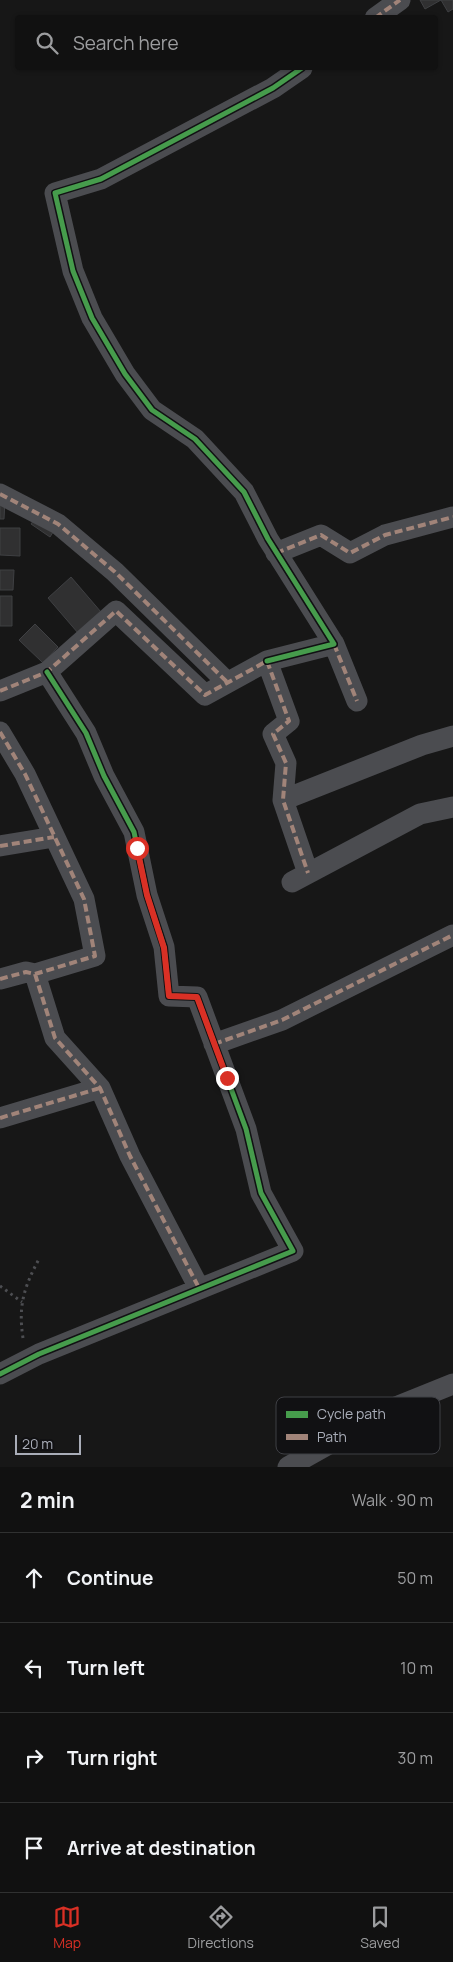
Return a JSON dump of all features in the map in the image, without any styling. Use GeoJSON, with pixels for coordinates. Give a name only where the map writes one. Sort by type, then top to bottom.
{"type":"FeatureCollection","features":[{"type":"Feature","properties":{"kind":"street"},"geometry":{"type":"LineString","coordinates":[[379,15],[400,0]]}},
{"type":"Feature","properties":{"kind":"street"},"geometry":{"type":"LineString","coordinates":[[299,70],[273,88],[101,179],[56,193],[73,271],[92,318],[125,374],[152,410],[195,439],[244,492],[276,553],[334,644],[357,701]]}},
{"type":"Feature","properties":{"kind":"street"},"geometry":{"type":"LineString","coordinates":[[0,494],[58,524],[115,572],[227,682]]}},
{"type":"Feature","properties":{"kind":"street"},"geometry":{"type":"LineString","coordinates":[[276,553],[321,535],[350,553],[385,535],[453,517]]}},
{"type":"Feature","properties":{"kind":"street"},"geometry":{"type":"LineString","coordinates":[[0,691],[47,672],[116,611],[205,695],[267,661],[334,644]]}},
{"type":"Feature","properties":{"kind":"street"},"geometry":{"type":"LineString","coordinates":[[267,661],[289,721],[273,734],[286,763],[283,800],[300,878],[420,814],[453,806]]}},
{"type":"Feature","properties":{"kind":"street"},"geometry":{"type":"LineString","coordinates":[[0,1374],[27,1360],[293,1251],[262,1192],[246,1128],[197,997],[169,996],[164,948],[147,895],[134,832],[104,776],[86,733],[47,672]]}},
{"type":"Feature","properties":{"kind":"street"},"geometry":{"type":"LineString","coordinates":[[0,732],[25,774],[84,899],[95,956],[35,974],[26,972],[0,979]]}},
{"type":"Feature","properties":{"kind":"street"},"geometry":{"type":"LineString","coordinates":[[283,800],[422,745],[453,736]]}},
{"type":"Feature","properties":{"kind":"street"},"geometry":{"type":"LineString","coordinates":[[0,846],[54,836]]}},
{"type":"Feature","properties":{"kind":"street"},"geometry":{"type":"LineString","coordinates":[[214,1044],[282,1020],[453,935]]}},
{"type":"Feature","properties":{"kind":"street"},"geometry":{"type":"LineString","coordinates":[[35,974],[55,1038],[100,1088],[130,1156],[199,1288]]}},
{"type":"Feature","properties":{"kind":"street"},"geometry":{"type":"LineString","coordinates":[[0,1118],[100,1088]]}},
{"type":"Feature","properties":{"kind":"street"},"geometry":{"type":"LineString","coordinates":[[421,1397],[453,1384]]}},
{"type":"Feature","properties":{"kind":"street"},"geometry":{"type":"LineString","coordinates":[[288,1467],[311,1454]]}},
{"type":"Feature","properties":{"kind":"path"},"geometry":{"type":"LineString","coordinates":[[27,1360],[20,1320],[22,1302],[25,1286],[39,1259]]}},
{"type":"Feature","properties":{"kind":"path"},"geometry":{"type":"LineString","coordinates":[[0,1286],[22,1302]]}},
{"type":"Feature","properties":{"kind":"building"},"geometry":{"type":"Polygon","coordinates":[[[420,0],[441,0],[425,9],[420,0]]]}},
{"type":"Feature","properties":{"kind":"building"},"geometry":{"type":"Polygon","coordinates":[[[441,0],[453,0],[453,9],[448,12],[441,0]]]}},
{"type":"Feature","properties":{"kind":"building"},"geometry":{"type":"Polygon","coordinates":[[[0,500],[5,500],[4,519],[0,519],[0,500]]]}},
{"type":"Feature","properties":{"kind":"building"},"geometry":{"type":"Polygon","coordinates":[[[37,516],[55,529],[50,537],[31,524],[37,516]]]}},
{"type":"Feature","properties":{"kind":"building"},"geometry":{"type":"Polygon","coordinates":[[[0,528],[20,528],[20,556],[0,555],[0,528]]]}},
{"type":"Feature","properties":{"kind":"building"},"geometry":{"type":"Polygon","coordinates":[[[0,570],[14,570],[13,590],[0,590],[0,570]]]}},
{"type":"Feature","properties":{"kind":"building"},"geometry":{"type":"Polygon","coordinates":[[[71,577],[101,612],[78,633],[48,598],[71,577]]]}},
{"type":"Feature","properties":{"kind":"building"},"geometry":{"type":"Polygon","coordinates":[[[0,596],[12,596],[12,626],[0,626],[0,596]]]}},
{"type":"Feature","properties":{"kind":"building"},"geometry":{"type":"Polygon","coordinates":[[[35,624],[58,647],[43,663],[19,640],[35,624]]]}},
{"type":"Feature","properties":{"kind":"marked path"},"geometry":{"type":"LineString","coordinates":[[379,15],[400,0]]}},
{"type":"Feature","properties":{"kind":"marked path"},"geometry":{"type":"LineString","coordinates":[[0,494],[58,524],[115,572],[227,682]]}},
{"type":"Feature","properties":{"kind":"marked path"},"geometry":{"type":"LineString","coordinates":[[276,553],[321,535],[350,553],[385,535],[453,517]]}},
{"type":"Feature","properties":{"kind":"marked path"},"geometry":{"type":"LineString","coordinates":[[0,691],[47,672],[116,611],[205,695],[267,661],[289,721],[273,734],[286,763],[283,800],[308,873]]}},
{"type":"Feature","properties":{"kind":"marked path"},"geometry":{"type":"LineString","coordinates":[[334,644],[357,701]]}},
{"type":"Feature","properties":{"kind":"marked path"},"geometry":{"type":"LineString","coordinates":[[0,732],[25,774],[84,899],[95,956],[35,974],[26,972],[0,979]]}},
{"type":"Feature","properties":{"kind":"marked path"},"geometry":{"type":"LineString","coordinates":[[0,846],[54,837]]}},
{"type":"Feature","properties":{"kind":"marked path"},"geometry":{"type":"LineString","coordinates":[[214,1044],[282,1020],[453,935]]}},
{"type":"Feature","properties":{"kind":"marked path"},"geometry":{"type":"LineString","coordinates":[[35,974],[55,1038],[100,1088],[130,1156],[199,1288]]}},
{"type":"Feature","properties":{"kind":"marked path"},"geometry":{"type":"LineString","coordinates":[[0,1118],[100,1088]]}},
{"type":"Feature","properties":{"kind":"cycle path"},"geometry":{"type":"LineString","coordinates":[[267,661],[334,644],[268,539],[244,492],[195,439],[152,410],[125,374],[92,318],[73,271],[55,193],[101,179],[273,88],[299,70]]}},
{"type":"Feature","properties":{"kind":"cycle path"},"geometry":{"type":"LineString","coordinates":[[0,1374],[39,1354],[293,1251],[261,1193],[246,1129],[197,997],[169,996],[164,947],[147,895],[134,832],[104,776],[86,733],[47,672]]}},
{"type":"Feature","properties":{"kind":"route"},"geometry":{"type":"LineString","coordinates":[[137,848],[147,895],[164,948],[169,996],[197,997],[227,1078]]}}]}
